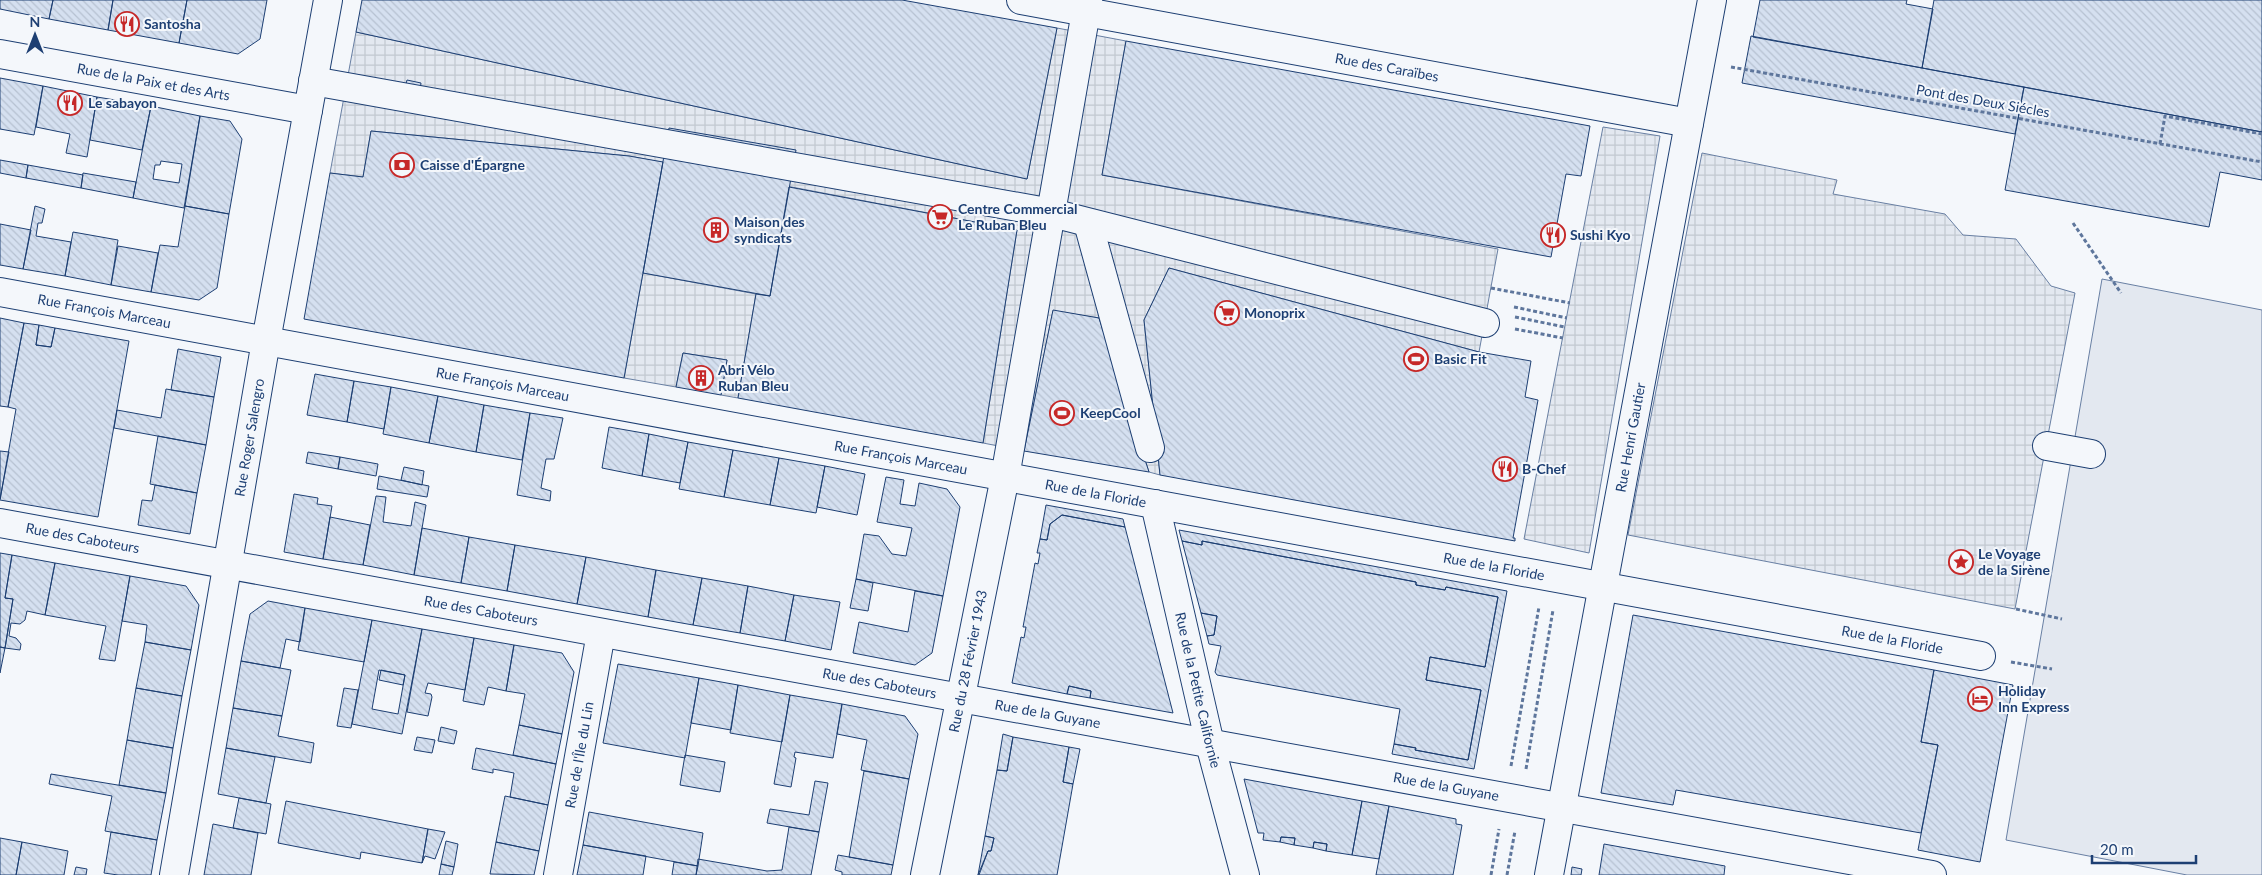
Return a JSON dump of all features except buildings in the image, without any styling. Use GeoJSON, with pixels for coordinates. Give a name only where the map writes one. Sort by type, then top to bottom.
{"type":"FeatureCollection","features":[{"type":"Feature","properties":{"kind":"street","name":"Rue Roger Salengro"},"geometry":{"type":"LineString","coordinates":[[174,875],[266,340],[328,0]]}},
{"type":"Feature","properties":{"kind":"street","name":"Rue des Caraïbes"},"geometry":{"type":"LineString","coordinates":[[1021,0],[1086,15],[1689,123]]}},
{"type":"Feature","properties":{"kind":"street","name":"Rue Henri Gautier"},"geometry":{"type":"LineString","coordinates":[[1550,875],[1603,587],[1656,345],[1689,123],[1712,0]]}},
{"type":"Feature","properties":{"kind":"street","name":"Rue du 28 Février 1943"},"geometry":{"type":"LineString","coordinates":[[925,875],[1005,477],[1086,15]]}},
{"type":"Feature","properties":{"kind":"street","name":"Rue de la Paix et des Arts"},"geometry":{"type":"LineString","coordinates":[[0,54],[308,110]]}},
{"type":"Feature","properties":{"kind":"street"},"geometry":{"type":"LineString","coordinates":[[314,82],[1052,213],[1496,319]]}},
{"type":"Feature","properties":{"kind":"street"},"geometry":{"type":"LineString","coordinates":[[1088,223],[1150,448]]}},
{"type":"Feature","properties":{"kind":"street","name":"Rue François Marceau"},"geometry":{"type":"LineString","coordinates":[[0,292],[1005,477]]}},
{"type":"Feature","properties":{"kind":"street"},"geometry":{"type":"LineString","coordinates":[[2047,446],[2092,454]]}},
{"type":"Feature","properties":{"kind":"street","name":"Rue de la Floride"},"geometry":{"type":"LineString","coordinates":[[1005,477],[1981,656]]}},
{"type":"Feature","properties":{"kind":"street","name":"Rue de la Petite Californie"},"geometry":{"type":"LineString","coordinates":[[1155,504],[1210,744],[1245,875]]}},
{"type":"Feature","properties":{"kind":"street","name":"Rue des Caboteurs"},"geometry":{"type":"LineString","coordinates":[[0,523],[962,698]]}},
{"type":"Feature","properties":{"kind":"street","name":"Rue de l'Île du Lin"},"geometry":{"type":"LineString","coordinates":[[558,875],[601,632]]}},
{"type":"Feature","properties":{"kind":"street","name":"Rue de la Guyane"},"geometry":{"type":"LineString","coordinates":[[962,698],[1932,875]]}},
{"type":"Feature","properties":{"kind":"path","name":"Pont des Deux Siécles"},"geometry":{"type":"LineString","coordinates":[[1700,62],[2262,162]]}},
{"type":"Feature","properties":{"kind":"path"},"geometry":{"type":"LineString","coordinates":[[2160,144],[2165,116],[2262,134]]}},
{"type":"Feature","properties":{"kind":"path"},"geometry":{"type":"LineString","coordinates":[[2072,223],[2121,292]]}},
{"type":"Feature","properties":{"kind":"path"},"geometry":{"type":"LineString","coordinates":[[1491,288],[1570,303]]}},
{"type":"Feature","properties":{"kind":"path"},"geometry":{"type":"LineString","coordinates":[[1508,306],[1567,318]]}},
{"type":"Feature","properties":{"kind":"path"},"geometry":{"type":"LineString","coordinates":[[1496,319],[1565,327]]}},
{"type":"Feature","properties":{"kind":"path"},"geometry":{"type":"LineString","coordinates":[[1496,319],[1563,338]]}},
{"type":"Feature","properties":{"kind":"path"},"geometry":{"type":"LineString","coordinates":[[1507,875],[1513,799],[1551,577]]}},
{"type":"Feature","properties":{"kind":"path"},"geometry":{"type":"LineString","coordinates":[[1491,875],[1513,799],[1551,577]]}},
{"type":"Feature","properties":{"kind":"path"},"geometry":{"type":"LineString","coordinates":[[2016,609],[2062,619]]}},
{"type":"Feature","properties":{"kind":"path"},"geometry":{"type":"LineString","coordinates":[[1981,656],[2052,669]]}},
{"type":"Feature","properties":{"kind":"shaded area"},"geometry":{"type":"Polygon","coordinates":[[[1057,28],[1126,41],[1102,175],[1498,249],[1479,352],[1169,268],[1144,320],[1160,475],[1149,472],[1099,318],[1053,311],[1024,451],[983,443],[1017,230],[629,156],[371,131],[363,177],[330,173],[356,32],[1027,179],[1057,28]]]}},
{"type":"Feature","properties":{"kind":"shaded area"},"geometry":{"type":"Polygon","coordinates":[[[1603,127],[1660,136],[1589,553],[1524,539],[1603,127]]]}},
{"type":"Feature","properties":{"kind":"shaded area"},"geometry":{"type":"Polygon","coordinates":[[[1702,153],[1837,180],[1833,194],[1945,214],[1963,235],[2016,239],[2051,286],[2075,293],[2015,609],[1628,535],[1702,153]]]}},
{"type":"Feature","properties":{"kind":"shaded area"},"geometry":{"type":"Polygon","coordinates":[[[643,273],[756,294],[738,398],[721,395],[727,360],[683,353],[676,387],[624,378],[643,273]]]}},
{"type":"Feature","properties":{"kind":"shaded area"},"geometry":{"type":"Polygon","coordinates":[[[2102,279],[2262,310],[2262,875],[2187,875],[2006,840],[2102,279]]]}},
{"type":"Feature","properties":{"kind":"place","name":"Santosha"},"geometry":{"type":"Point","coordinates":[127,24]}},
{"type":"Feature","properties":{"kind":"place","name":"Le sabayon"},"geometry":{"type":"Point","coordinates":[70,103]}},
{"type":"Feature","properties":{"kind":"place","name":"Caisse d'Épargne"},"geometry":{"type":"Point","coordinates":[402,165]}},
{"type":"Feature","properties":{"kind":"place","name":"Centre Commercial Le Ruban Bleu"},"geometry":{"type":"Point","coordinates":[940,217]}},
{"type":"Feature","properties":{"kind":"place","name":"Maison des syndicats"},"geometry":{"type":"Point","coordinates":[716,230]}},
{"type":"Feature","properties":{"kind":"place","name":"Sushi Kyo"},"geometry":{"type":"Point","coordinates":[1553,235]}},
{"type":"Feature","properties":{"kind":"place","name":"Monoprix"},"geometry":{"type":"Point","coordinates":[1227,313]}},
{"type":"Feature","properties":{"kind":"place","name":"Basic Fit"},"geometry":{"type":"Point","coordinates":[1416,359]}},
{"type":"Feature","properties":{"kind":"place","name":"Abri Vélo Ruban Bleu"},"geometry":{"type":"Point","coordinates":[701,378]}},
{"type":"Feature","properties":{"kind":"place","name":"KeepCool"},"geometry":{"type":"Point","coordinates":[1062,413]}},
{"type":"Feature","properties":{"kind":"place","name":"B-Chef"},"geometry":{"type":"Point","coordinates":[1505,469]}},
{"type":"Feature","properties":{"kind":"place","name":"Le Voyage de la Sirène"},"geometry":{"type":"Point","coordinates":[1961,562]}},
{"type":"Feature","properties":{"kind":"place","name":"Holiday Inn Express"},"geometry":{"type":"Point","coordinates":[1980,699]}}]}
